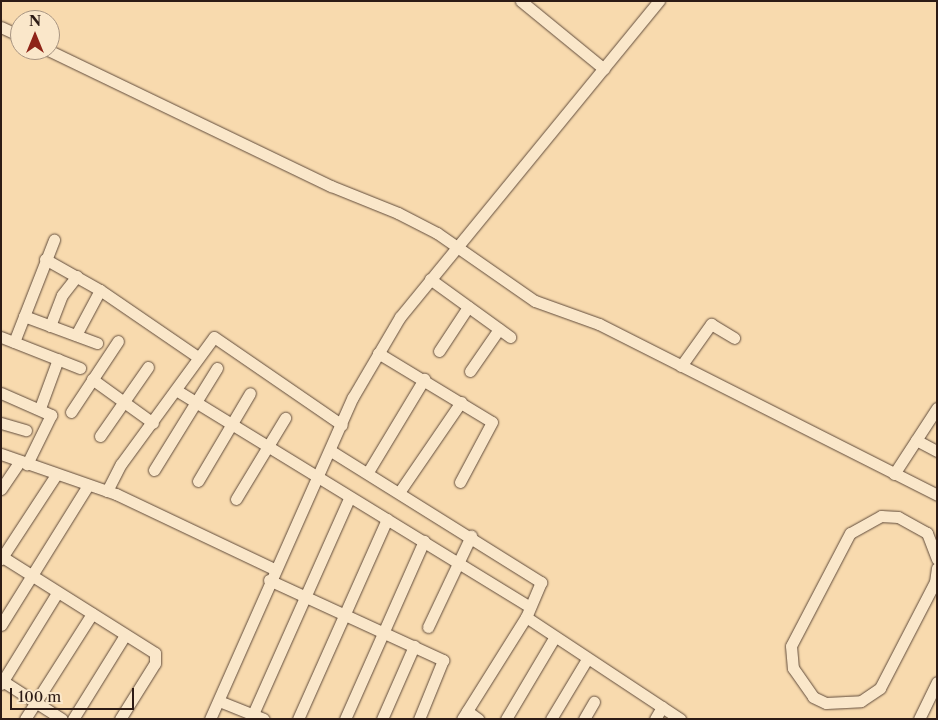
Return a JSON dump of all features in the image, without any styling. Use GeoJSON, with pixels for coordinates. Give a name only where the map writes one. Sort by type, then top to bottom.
{"type":"FeatureCollection","features":[{"type":"Feature","properties":{"kind":"street"},"geometry":{"type":"LineString","coordinates":[[521,1],[604,69]]}},
{"type":"Feature","properties":{"kind":"street"},"geometry":{"type":"LineString","coordinates":[[210,719],[271,574],[378,353],[456,245],[659,1]]}},
{"type":"Feature","properties":{"kind":"street"},"geometry":{"type":"LineString","coordinates":[[60,56],[322,182],[398,213],[456,245],[534,301],[599,324],[937,495]]}},
{"type":"Feature","properties":{"kind":"street"},"geometry":{"type":"LineString","coordinates":[[14,342],[54,240]]}},
{"type":"Feature","properties":{"kind":"street"},"geometry":{"type":"LineString","coordinates":[[45,259],[100,290],[198,357]]}},
{"type":"Feature","properties":{"kind":"street"},"geometry":{"type":"LineString","coordinates":[[50,326],[62,295],[77,276]]}},
{"type":"Feature","properties":{"kind":"street"},"geometry":{"type":"LineString","coordinates":[[430,279],[510,337]]}},
{"type":"Feature","properties":{"kind":"street"},"geometry":{"type":"LineString","coordinates":[[76,335],[100,290]]}},
{"type":"Feature","properties":{"kind":"street"},"geometry":{"type":"LineString","coordinates":[[439,351],[468,307]]}},
{"type":"Feature","properties":{"kind":"street"},"geometry":{"type":"LineString","coordinates":[[24,316],[97,343]]}},
{"type":"Feature","properties":{"kind":"street"},"geometry":{"type":"LineString","coordinates":[[681,366],[711,324],[734,338]]}},
{"type":"Feature","properties":{"kind":"street"},"geometry":{"type":"LineString","coordinates":[[470,372],[499,329]]}},
{"type":"Feature","properties":{"kind":"street"},"geometry":{"type":"LineString","coordinates":[[1,337],[80,368]]}},
{"type":"Feature","properties":{"kind":"street"},"geometry":{"type":"LineString","coordinates":[[107,491],[152,422],[211,338],[218,338],[342,425]]}},
{"type":"Feature","properties":{"kind":"street"},"geometry":{"type":"LineString","coordinates":[[71,412],[118,341]]}},
{"type":"Feature","properties":{"kind":"street"},"geometry":{"type":"LineString","coordinates":[[378,353],[424,379],[494,424],[460,482]]}},
{"type":"Feature","properties":{"kind":"street"},"geometry":{"type":"LineString","coordinates":[[40,408],[58,359]]}},
{"type":"Feature","properties":{"kind":"street"},"geometry":{"type":"LineString","coordinates":[[100,436],[148,367]]}},
{"type":"Feature","properties":{"kind":"street"},"geometry":{"type":"LineString","coordinates":[[154,470],[217,368]]}},
{"type":"Feature","properties":{"kind":"street"},"geometry":{"type":"LineString","coordinates":[[92,379],[152,422]]}},
{"type":"Feature","properties":{"kind":"street"},"geometry":{"type":"LineString","coordinates":[[368,472],[424,379]]}},
{"type":"Feature","properties":{"kind":"street"},"geometry":{"type":"LineString","coordinates":[[176,390],[267,444],[350,498],[459,562],[528,612],[554,638],[680,719]]}},
{"type":"Feature","properties":{"kind":"street"},"geometry":{"type":"LineString","coordinates":[[1,393],[50,412],[52,420],[1,490]]}},
{"type":"Feature","properties":{"kind":"street"},"geometry":{"type":"LineString","coordinates":[[198,481],[250,393]]}},
{"type":"Feature","properties":{"kind":"street"},"geometry":{"type":"LineString","coordinates":[[400,492],[461,402]]}},
{"type":"Feature","properties":{"kind":"street"},"geometry":{"type":"LineString","coordinates":[[894,474],[937,408]]}},
{"type":"Feature","properties":{"kind":"street"},"geometry":{"type":"LineString","coordinates":[[236,499],[267,444],[285,418]]}},
{"type":"Feature","properties":{"kind":"street"},"geometry":{"type":"LineString","coordinates":[[1,423],[26,430]]}},
{"type":"Feature","properties":{"kind":"street"},"geometry":{"type":"LineString","coordinates":[[916,440],[937,451]]}},
{"type":"Feature","properties":{"kind":"street"},"geometry":{"type":"LineString","coordinates":[[332,451],[539,578],[528,612],[464,715],[478,719]]}},
{"type":"Feature","properties":{"kind":"street"},"geometry":{"type":"LineString","coordinates":[[1,454],[87,486],[107,491],[271,574],[306,596],[438,656],[444,666],[419,719]]}},
{"type":"Feature","properties":{"kind":"street"},"geometry":{"type":"LineString","coordinates":[[56,475],[2,557],[155,653],[156,659],[120,719]]}},
{"type":"Feature","properties":{"kind":"street"},"geometry":{"type":"LineString","coordinates":[[1,625],[87,486]]}},
{"type":"Feature","properties":{"kind":"street"},"geometry":{"type":"LineString","coordinates":[[252,714],[350,498]]}},
{"type":"Feature","properties":{"kind":"street"},"geometry":{"type":"LineString","coordinates":[[937,559],[928,533],[898,518],[881,516],[850,533],[791,646],[793,668],[813,697],[826,702],[861,701],[880,688],[935,582],[937,568]]}},
{"type":"Feature","properties":{"kind":"street"},"geometry":{"type":"LineString","coordinates":[[298,719],[387,520]]}},
{"type":"Feature","properties":{"kind":"street"},"geometry":{"type":"LineString","coordinates":[[428,627],[471,536]]}},
{"type":"Feature","properties":{"kind":"street"},"geometry":{"type":"LineString","coordinates":[[345,719],[424,541]]}},
{"type":"Feature","properties":{"kind":"street"},"geometry":{"type":"LineString","coordinates":[[57,592],[2,681],[62,719]]}},
{"type":"Feature","properties":{"kind":"street"},"geometry":{"type":"LineString","coordinates":[[24,719],[92,614]]}},
{"type":"Feature","properties":{"kind":"street"},"geometry":{"type":"LineString","coordinates":[[73,719],[125,635]]}},
{"type":"Feature","properties":{"kind":"street"},"geometry":{"type":"LineString","coordinates":[[506,719],[554,638]]}},
{"type":"Feature","properties":{"kind":"street"},"geometry":{"type":"LineString","coordinates":[[382,719],[414,646]]}},
{"type":"Feature","properties":{"kind":"street"},"geometry":{"type":"LineString","coordinates":[[551,719],[587,659]]}},
{"type":"Feature","properties":{"kind":"street"},"geometry":{"type":"LineString","coordinates":[[919,719],[937,682]]}},
{"type":"Feature","properties":{"kind":"street"},"geometry":{"type":"LineString","coordinates":[[219,701],[264,719]]}},
{"type":"Feature","properties":{"kind":"street"},"geometry":{"type":"LineString","coordinates":[[584,719],[594,702]]}},
{"type":"Feature","properties":{"kind":"street"},"geometry":{"type":"LineString","coordinates":[[655,719],[662,707]]}}]}
